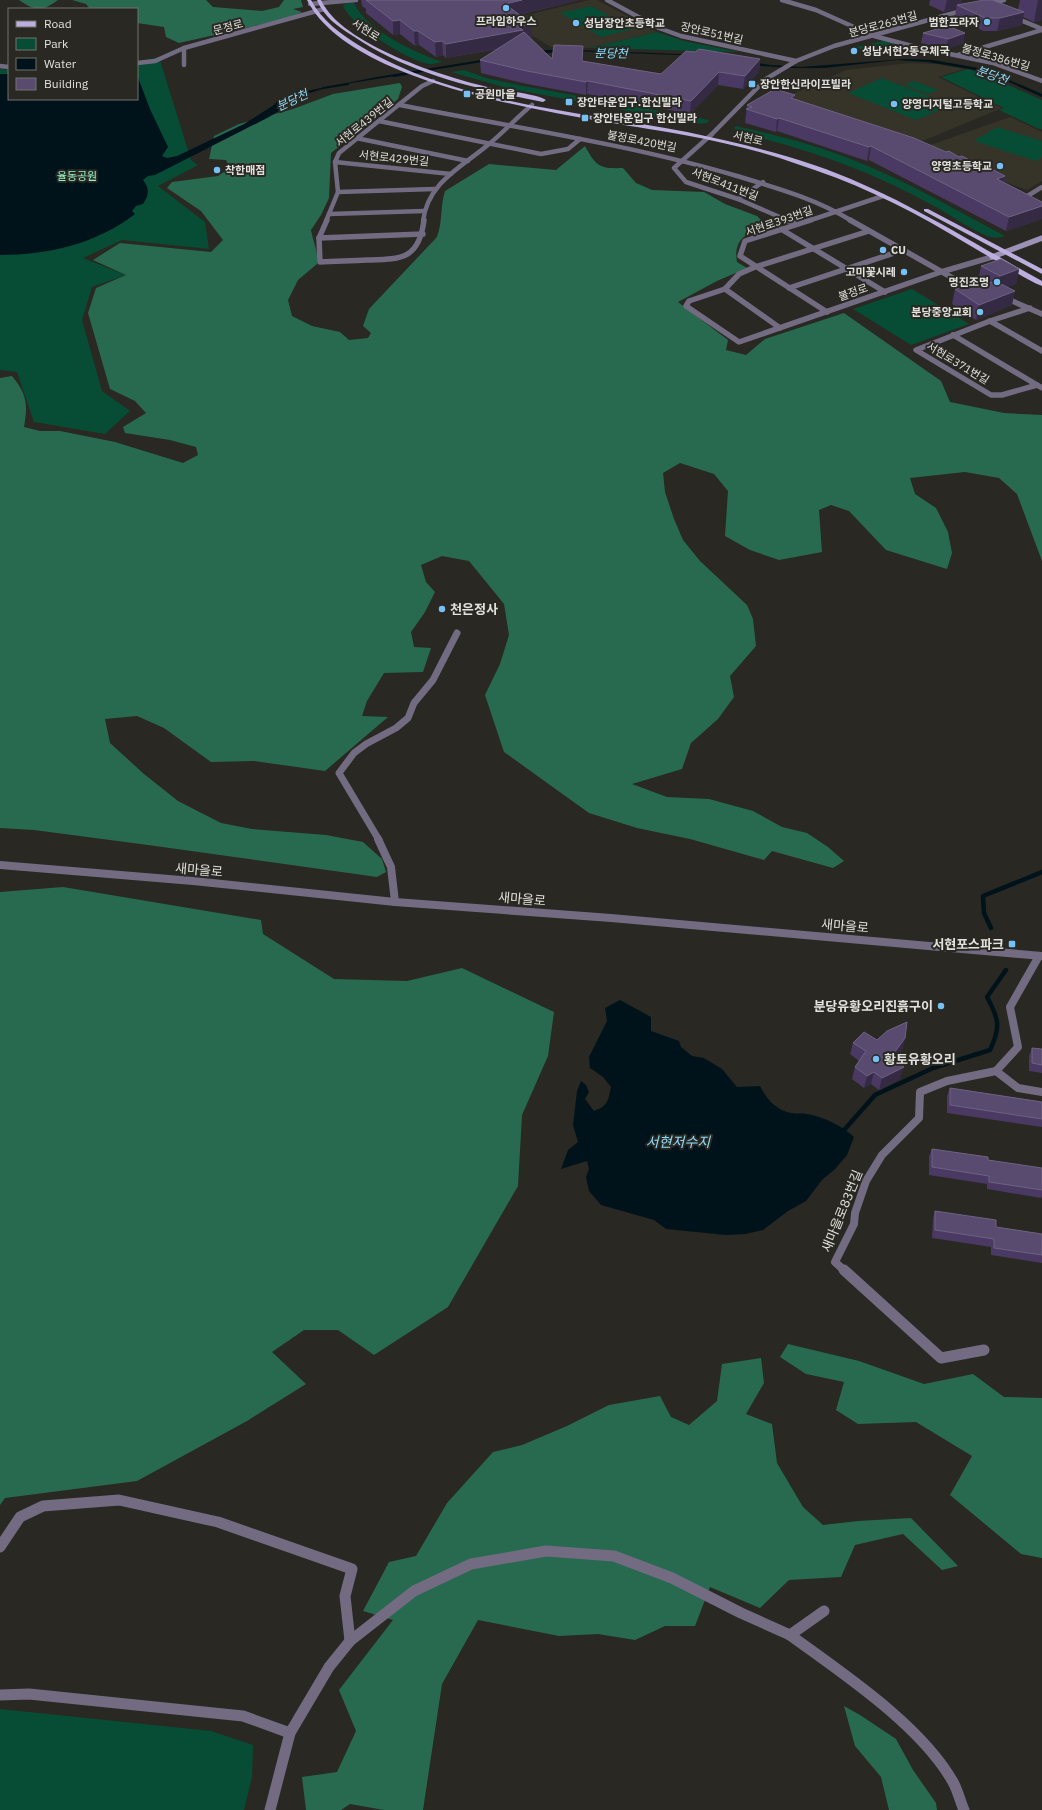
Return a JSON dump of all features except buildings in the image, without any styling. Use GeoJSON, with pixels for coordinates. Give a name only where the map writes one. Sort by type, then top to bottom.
{"type":"FeatureCollection","features":[{"type":"Feature","properties":{"kind":"main road","name":"서현로"},"geometry":{"type":"LineString","coordinates":[[319,1],[332,19],[372,47],[438,74],[488,88],[546,101]]}},
{"type":"Feature","properties":{"kind":"main road","name":"서현로"},"geometry":{"type":"LineString","coordinates":[[310,2],[314,10],[331,27],[380,60],[398,68],[433,81],[532,105],[748,147],[810,165],[842,177],[923,216],[992,257],[1042,284]]}},
{"type":"Feature","properties":{"kind":"main road","name":"서현로"},"geometry":{"type":"LineString","coordinates":[[622,115],[712,134],[786,153],[843,172],[910,202],[1042,272]]}},
{"type":"Feature","properties":{"kind":"main road","name":"불정로"},"geometry":{"type":"LineString","coordinates":[[992,257],[1042,238]]}},
{"type":"Feature","properties":{"kind":"street"},"geometry":{"type":"LineString","coordinates":[[310,2],[356,0]]}},
{"type":"Feature","properties":{"kind":"street","name":"장안로51번길"},"geometry":{"type":"LineString","coordinates":[[607,0],[658,28],[681,36],[794,62]]}},
{"type":"Feature","properties":{"kind":"street","name":"불정로386번길"},"geometry":{"type":"LineString","coordinates":[[782,0],[816,10],[874,36],[909,46],[993,63],[1042,81]]}},
{"type":"Feature","properties":{"kind":"street"},"geometry":{"type":"LineString","coordinates":[[992,8],[984,5],[1004,0]]}},
{"type":"Feature","properties":{"kind":"street","name":"문정로"},"geometry":{"type":"LineString","coordinates":[[138,63],[155,61],[184,48],[293,18],[314,10],[324,9]]}},
{"type":"Feature","properties":{"kind":"street","name":"분당로263번길"},"geometry":{"type":"LineString","coordinates":[[712,134],[740,104],[776,72],[794,62],[834,46],[970,9]]}},
{"type":"Feature","properties":{"kind":"street"},"geometry":{"type":"LineString","coordinates":[[1006,14],[1042,29]]}},
{"type":"Feature","properties":{"kind":"street"},"geometry":{"type":"LineString","coordinates":[[958,55],[1042,29]]}},
{"type":"Feature","properties":{"kind":"street"},"geometry":{"type":"LineString","coordinates":[[184,48],[184,65]]}},
{"type":"Feature","properties":{"kind":"street","name":"서현로439번길"},"geometry":{"type":"LineString","coordinates":[[423,234],[412,249],[398,259],[320,262],[319,238],[338,192],[335,162],[339,153],[422,86],[433,81]]}},
{"type":"Feature","properties":{"kind":"street","name":"불정로420번길"},"geometry":{"type":"LineString","coordinates":[[400,104],[683,160],[763,182],[798,194],[838,212],[868,231],[971,289],[979,291]]}},
{"type":"Feature","properties":{"kind":"street"},"geometry":{"type":"LineString","coordinates":[[319,238],[423,234],[424,211],[435,189],[451,174],[490,144],[508,125],[532,105]]}},
{"type":"Feature","properties":{"kind":"street"},"geometry":{"type":"LineString","coordinates":[[379,121],[540,154],[568,148],[580,139]]}},
{"type":"Feature","properties":{"kind":"street","name":"서현로411번길"},"geometry":{"type":"LineString","coordinates":[[712,134],[674,168],[686,182],[738,199],[798,224]]}},
{"type":"Feature","properties":{"kind":"street","name":"서현로429번길"},"geometry":{"type":"LineString","coordinates":[[356,138],[468,161]]}},
{"type":"Feature","properties":{"kind":"street","name":"서현로429번길"},"geometry":{"type":"LineString","coordinates":[[335,162],[451,174]]}},
{"type":"Feature","properties":{"kind":"street"},"geometry":{"type":"LineString","coordinates":[[738,199],[763,182]]}},
{"type":"Feature","properties":{"kind":"street"},"geometry":{"type":"LineString","coordinates":[[1042,186],[1021,200],[1042,210]]}},
{"type":"Feature","properties":{"kind":"street"},"geometry":{"type":"LineString","coordinates":[[338,192],[435,189]]}},
{"type":"Feature","properties":{"kind":"street","name":"서현로393번길"},"geometry":{"type":"LineString","coordinates":[[755,267],[740,256],[745,241],[838,212],[883,196]]}},
{"type":"Feature","properties":{"kind":"street"},"geometry":{"type":"LineString","coordinates":[[329,214],[424,211]]}},
{"type":"Feature","properties":{"kind":"street"},"geometry":{"type":"LineString","coordinates":[[781,229],[885,292]]}},
{"type":"Feature","properties":{"kind":"street"},"geometry":{"type":"LineString","coordinates":[[780,328],[725,289],[739,274],[755,267],[868,231]]}},
{"type":"Feature","properties":{"kind":"street"},"geometry":{"type":"LineString","coordinates":[[789,288],[903,250]]}},
{"type":"Feature","properties":{"kind":"street","name":"불정로"},"geometry":{"type":"LineString","coordinates":[[725,289],[689,301],[686,306],[739,342],[941,272],[992,257]]}},
{"type":"Feature","properties":{"kind":"street"},"geometry":{"type":"LineString","coordinates":[[755,267],[828,312]]}},
{"type":"Feature","properties":{"kind":"street"},"geometry":{"type":"LineString","coordinates":[[993,294],[1042,314]]}},
{"type":"Feature","properties":{"kind":"street","name":"서현로371번길"},"geometry":{"type":"LineString","coordinates":[[1030,308],[990,321],[916,350],[991,395],[1002,396],[1040,386]]}},
{"type":"Feature","properties":{"kind":"street"},"geometry":{"type":"LineString","coordinates":[[990,321],[1042,351]]}},
{"type":"Feature","properties":{"kind":"street"},"geometry":{"type":"LineString","coordinates":[[953,335],[1040,386]]}},
{"type":"Feature","properties":{"kind":"street"},"geometry":{"type":"LineString","coordinates":[[395,902],[391,867],[375,832],[339,773],[354,753],[366,744],[396,728],[408,718],[414,703],[433,680],[457,633]]}},
{"type":"Feature","properties":{"kind":"street","name":"새마을로"},"geometry":{"type":"LineString","coordinates":[[0,865],[193,881],[395,902],[588,916],[1041,956]]}},
{"type":"Feature","properties":{"kind":"street"},"geometry":{"type":"LineString","coordinates":[[1041,956],[1010,1007],[1018,1047],[996,1071],[1018,1088],[1042,1092]]}},
{"type":"Feature","properties":{"kind":"street","name":"새마을로83번길"},"geometry":{"type":"LineString","coordinates":[[984,1350],[940,1358],[835,1262],[854,1224],[855,1212],[866,1182],[882,1155],[919,1118],[920,1092],[947,1081],[996,1071]]}},
{"type":"Feature","properties":{"kind":"street"},"geometry":{"type":"LineString","coordinates":[[0,1547],[20,1517],[43,1506],[119,1500],[218,1522],[352,1569],[345,1596],[350,1642]]}},
{"type":"Feature","properties":{"kind":"street"},"geometry":{"type":"LineString","coordinates":[[270,1810],[290,1733],[329,1667],[350,1642],[414,1591],[471,1564],[546,1551],[614,1556],[672,1578],[741,1613],[790,1635],[866,1691],[919,1740],[952,1780],[964,1810]]}},
{"type":"Feature","properties":{"kind":"street"},"geometry":{"type":"LineString","coordinates":[[790,1635],[824,1611]]}},
{"type":"Feature","properties":{"kind":"street"},"geometry":{"type":"LineString","coordinates":[[0,1695],[29,1694],[243,1716],[290,1733]]}},
{"type":"Feature","properties":{"kind":"shaded area","name":"성남장안초등학교"},"geometry":{"type":"Polygon","coordinates":[[[589,0],[597,0],[657,32],[590,48],[551,47],[506,20],[589,0]]]}},
{"type":"Feature","properties":{"kind":"shaded area","name":"양영디지털고등학교"},"geometry":{"type":"Polygon","coordinates":[[[909,63],[937,64],[965,69],[938,77],[1002,108],[908,147],[821,117],[788,96],[846,70],[909,63]]]}},
{"type":"Feature","properties":{"kind":"shaded area","name":"양영초등학교"},"geometry":{"type":"Polygon","coordinates":[[[1010,117],[1042,132],[1042,181],[1027,190],[916,150],[1010,117]]]}},
{"type":"Feature","properties":{"kind":"green space"},"geometry":{"type":"Polygon","coordinates":[[[19,0],[58,0],[43,8],[34,8],[19,0]]]}},
{"type":"Feature","properties":{"kind":"green space"},"geometry":{"type":"Polygon","coordinates":[[[72,0],[206,0],[213,7],[262,11],[279,7],[284,0],[301,0],[303,7],[293,9],[302,12],[290,18],[179,43],[166,37],[164,27],[138,23],[138,8],[89,8],[86,4],[72,0]]]}},
{"type":"Feature","properties":{"kind":"green space"},"geometry":{"type":"Polygon","coordinates":[[[354,3],[360,13],[369,22],[392,39],[419,53],[443,62],[431,64],[422,62],[396,50],[368,32],[347,13],[343,5],[354,3]]]}},
{"type":"Feature","properties":{"kind":"green space"},"geometry":{"type":"Polygon","coordinates":[[[591,6],[633,29],[601,37],[560,13],[591,6]]]}},
{"type":"Feature","properties":{"kind":"green space"},"geometry":{"type":"Polygon","coordinates":[[[657,32],[684,41],[739,52],[590,48],[657,32]]]}},
{"type":"Feature","properties":{"kind":"green space"},"geometry":{"type":"Polygon","coordinates":[[[883,41],[938,54],[873,55],[856,47],[883,41]]]}},
{"type":"Feature","properties":{"kind":"green space","name":"율동공원"},"geometry":{"type":"Polygon","coordinates":[[[159,57],[191,160],[198,165],[158,186],[205,222],[209,249],[122,240],[83,258],[126,275],[92,287],[82,320],[102,391],[130,411],[105,434],[34,422],[17,372],[0,370],[0,69],[8,70],[8,100],[138,100],[138,62],[159,57]]]}},
{"type":"Feature","properties":{"kind":"green space"},"geometry":{"type":"Polygon","coordinates":[[[968,69],[988,76],[1042,100],[1042,129],[1039,129],[999,110],[1004,108],[941,77],[968,69]]]}},
{"type":"Feature","properties":{"kind":"green space"},"geometry":{"type":"Polygon","coordinates":[[[464,70],[486,78],[518,85],[709,120],[707,123],[697,124],[507,88],[451,72],[464,70]]]}},
{"type":"Feature","properties":{"kind":"green space"},"geometry":{"type":"Polygon","coordinates":[[[882,78],[951,105],[916,120],[848,93],[882,78]]]}},
{"type":"Feature","properties":{"kind":"green space"},"geometry":{"type":"Polygon","coordinates":[[[914,81],[938,90],[928,94],[904,85],[914,81]]]}},
{"type":"Feature","properties":{"kind":"green space"},"geometry":{"type":"Polygon","coordinates":[[[400,83],[402,87],[398,99],[331,153],[329,198],[321,215],[311,230],[317,252],[317,264],[298,280],[288,300],[292,316],[312,326],[340,332],[349,340],[368,338],[371,333],[363,326],[369,309],[437,237],[445,191],[489,164],[556,170],[585,146],[592,158],[599,165],[608,168],[623,168],[636,183],[652,190],[704,192],[725,204],[757,216],[765,224],[747,234],[739,243],[736,254],[737,262],[747,268],[717,281],[678,302],[728,340],[726,350],[746,355],[765,339],[844,313],[941,381],[950,402],[1004,413],[1042,415],[1042,561],[1017,494],[999,478],[965,472],[910,478],[915,494],[936,508],[948,532],[952,553],[947,569],[886,550],[849,511],[831,505],[819,510],[822,552],[779,560],[750,550],[725,536],[728,491],[714,474],[680,463],[663,473],[665,492],[683,540],[700,561],[747,605],[753,619],[756,646],[730,676],[734,697],[718,719],[691,743],[682,769],[632,784],[667,797],[709,799],[753,811],[782,827],[807,833],[828,847],[844,861],[833,868],[772,851],[764,860],[690,839],[637,828],[589,813],[504,752],[485,695],[500,664],[509,635],[504,604],[469,561],[442,556],[421,565],[426,582],[435,592],[425,612],[411,632],[414,647],[431,648],[423,672],[384,673],[367,701],[362,716],[388,717],[325,771],[254,761],[211,762],[164,728],[137,716],[105,719],[110,743],[144,774],[178,801],[221,823],[252,829],[326,835],[363,842],[382,859],[386,872],[377,877],[34,830],[0,828],[0,378],[12,376],[21,388],[26,406],[24,427],[40,431],[60,431],[115,442],[183,463],[198,455],[196,447],[170,440],[125,433],[123,427],[146,413],[135,401],[110,389],[88,313],[96,288],[126,275],[93,260],[120,243],[211,252],[223,240],[201,211],[167,188],[172,182],[218,176],[230,168],[226,160],[209,159],[214,136],[239,124],[293,109],[333,94],[400,83]]]}},
{"type":"Feature","properties":{"kind":"green space"},"geometry":{"type":"Polygon","coordinates":[[[736,126],[810,145],[873,168],[911,186],[1005,236],[994,238],[984,235],[934,206],[887,182],[839,162],[789,146],[738,133],[734,128],[736,126]]]}},
{"type":"Feature","properties":{"kind":"green space"},"geometry":{"type":"Polygon","coordinates":[[[997,127],[1042,141],[1042,157],[1036,161],[974,141],[997,127]]]}},
{"type":"Feature","properties":{"kind":"green space"},"geometry":{"type":"Polygon","coordinates":[[[912,289],[969,324],[911,345],[853,309],[912,289]]]}},
{"type":"Feature","properties":{"kind":"green space"},"geometry":{"type":"Polygon","coordinates":[[[63,887],[261,920],[263,934],[334,979],[407,981],[462,968],[554,1012],[548,1056],[522,1115],[518,1186],[448,1307],[374,1355],[338,1330],[304,1330],[272,1352],[306,1384],[247,1421],[137,1481],[5,1498],[0,1505],[0,892],[63,887]]]}},
{"type":"Feature","properties":{"kind":"green space"},"geometry":{"type":"Polygon","coordinates":[[[788,1344],[859,1361],[924,1384],[973,1374],[1004,1397],[1042,1398],[1042,1558],[1021,1554],[950,1495],[972,1456],[916,1422],[858,1424],[836,1410],[844,1382],[806,1374],[780,1357],[788,1344]]]}},
{"type":"Feature","properties":{"kind":"green space"},"geometry":{"type":"Polygon","coordinates":[[[761,1358],[764,1383],[746,1414],[772,1424],[777,1463],[803,1507],[823,1525],[858,1521],[911,1518],[958,1566],[942,1570],[903,1534],[855,1545],[841,1577],[789,1580],[760,1608],[710,1587],[695,1626],[665,1626],[635,1640],[598,1634],[559,1636],[478,1620],[442,1684],[423,1810],[384,1810],[350,1804],[341,1810],[306,1810],[302,1777],[337,1772],[356,1731],[339,1690],[393,1620],[363,1611],[389,1562],[416,1556],[447,1503],[493,1452],[522,1445],[567,1426],[609,1405],[660,1396],[671,1417],[689,1425],[717,1401],[722,1364],[761,1358]]]}},
{"type":"Feature","properties":{"kind":"green space"},"geometry":{"type":"Polygon","coordinates":[[[844,1706],[896,1739],[913,1770],[936,1803],[937,1810],[889,1810],[881,1777],[855,1746],[844,1706]]]}},
{"type":"Feature","properties":{"kind":"green space"},"geometry":{"type":"Polygon","coordinates":[[[0,1709],[211,1731],[253,1745],[252,1777],[244,1810],[0,1810],[0,1709]]]}},
{"type":"Feature","properties":{"kind":"water"},"geometry":{"type":"Polygon","coordinates":[[[543,50],[704,55],[771,65],[801,67],[905,59],[933,60],[984,69],[1042,94],[1042,97],[987,72],[928,62],[897,60],[824,68],[794,68],[762,66],[705,56],[573,51],[532,54],[333,86],[306,94],[269,117],[155,175],[148,176],[143,180],[147,186],[148,192],[147,198],[143,204],[136,206],[132,211],[135,214],[104,233],[71,246],[54,250],[36,253],[0,255],[0,74],[8,74],[8,100],[138,100],[138,78],[150,109],[168,147],[162,156],[167,158],[177,156],[244,124],[274,105],[278,100],[311,90],[377,77],[543,50]]]}},
{"type":"Feature","properties":{"kind":"water","name":"서현저수지"},"geometry":{"type":"Polygon","coordinates":[[[620,1000],[651,1017],[651,1031],[679,1041],[681,1047],[692,1056],[704,1058],[722,1069],[737,1087],[760,1086],[772,1104],[776,1107],[786,1112],[820,1117],[844,1129],[854,1137],[847,1155],[835,1169],[822,1180],[806,1201],[788,1211],[763,1230],[745,1234],[726,1235],[666,1229],[654,1220],[601,1205],[589,1191],[586,1177],[589,1169],[587,1161],[561,1169],[568,1150],[578,1142],[573,1125],[577,1091],[581,1081],[586,1085],[589,1092],[585,1099],[594,1111],[605,1105],[607,1102],[611,1087],[603,1077],[590,1068],[589,1057],[607,1021],[605,1008],[620,1000]]]}},
{"type":"Feature","properties":{"kind":"waterway","name":"분당천"},"geometry":{"type":"LineString","coordinates":[[394,76],[423,71]]}},
{"type":"Feature","properties":{"kind":"waterway","name":"분당천"},"geometry":{"type":"LineString","coordinates":[[323,88],[348,84]]}},
{"type":"Feature","properties":{"kind":"waterway"},"geometry":{"type":"LineString","coordinates":[[991,928],[984,913],[983,896],[1042,872]]}},
{"type":"Feature","properties":{"kind":"waterway"},"geometry":{"type":"LineString","coordinates":[[845,1129],[875,1095],[933,1068],[990,1050],[996,1035],[997,1023],[994,1011],[987,997],[1006,970]]}},
{"type":"Feature","properties":{"kind":"place","name":"프라임하우스"},"geometry":{"type":"Point","coordinates":[506,8]}},
{"type":"Feature","properties":{"kind":"place","name":"범한프라자"},"geometry":{"type":"Point","coordinates":[987,22]}},
{"type":"Feature","properties":{"kind":"place","name":"성남장안초등학교"},"geometry":{"type":"Point","coordinates":[576,23]}},
{"type":"Feature","properties":{"kind":"place","name":"성남서현2동우체국"},"geometry":{"type":"Point","coordinates":[854,51]}},
{"type":"Feature","properties":{"kind":"place","name":"장안한신라이프빌라"},"geometry":{"type":"Point","coordinates":[752,84]}},
{"type":"Feature","properties":{"kind":"place","name":"공원마을"},"geometry":{"type":"Point","coordinates":[467,94]}},
{"type":"Feature","properties":{"kind":"place","name":"장안타운입구.한신빌라"},"geometry":{"type":"Point","coordinates":[569,102]}},
{"type":"Feature","properties":{"kind":"place","name":"양영디지털고등학교"},"geometry":{"type":"Point","coordinates":[894,104]}},
{"type":"Feature","properties":{"kind":"place","name":"장안타운입구 한신빌라"},"geometry":{"type":"Point","coordinates":[585,118]}},
{"type":"Feature","properties":{"kind":"place","name":"양영초등학교"},"geometry":{"type":"Point","coordinates":[1000,166]}},
{"type":"Feature","properties":{"kind":"place","name":"착한매점"},"geometry":{"type":"Point","coordinates":[217,170]}},
{"type":"Feature","properties":{"kind":"place","name":"CU"},"geometry":{"type":"Point","coordinates":[883,250]}},
{"type":"Feature","properties":{"kind":"place","name":"고미꽃시레"},"geometry":{"type":"Point","coordinates":[904,272]}},
{"type":"Feature","properties":{"kind":"place","name":"명진조명"},"geometry":{"type":"Point","coordinates":[997,282]}},
{"type":"Feature","properties":{"kind":"place","name":"분당중앙교회"},"geometry":{"type":"Point","coordinates":[980,312]}},
{"type":"Feature","properties":{"kind":"place","name":"천은정사"},"geometry":{"type":"Point","coordinates":[442,609]}},
{"type":"Feature","properties":{"kind":"place","name":"서현포스파크"},"geometry":{"type":"Point","coordinates":[1012,944]}},
{"type":"Feature","properties":{"kind":"place","name":"분당유황오리진흙구이"},"geometry":{"type":"Point","coordinates":[941,1006]}},
{"type":"Feature","properties":{"kind":"place","name":"황토유황오리"},"geometry":{"type":"Point","coordinates":[876,1059]}}]}
